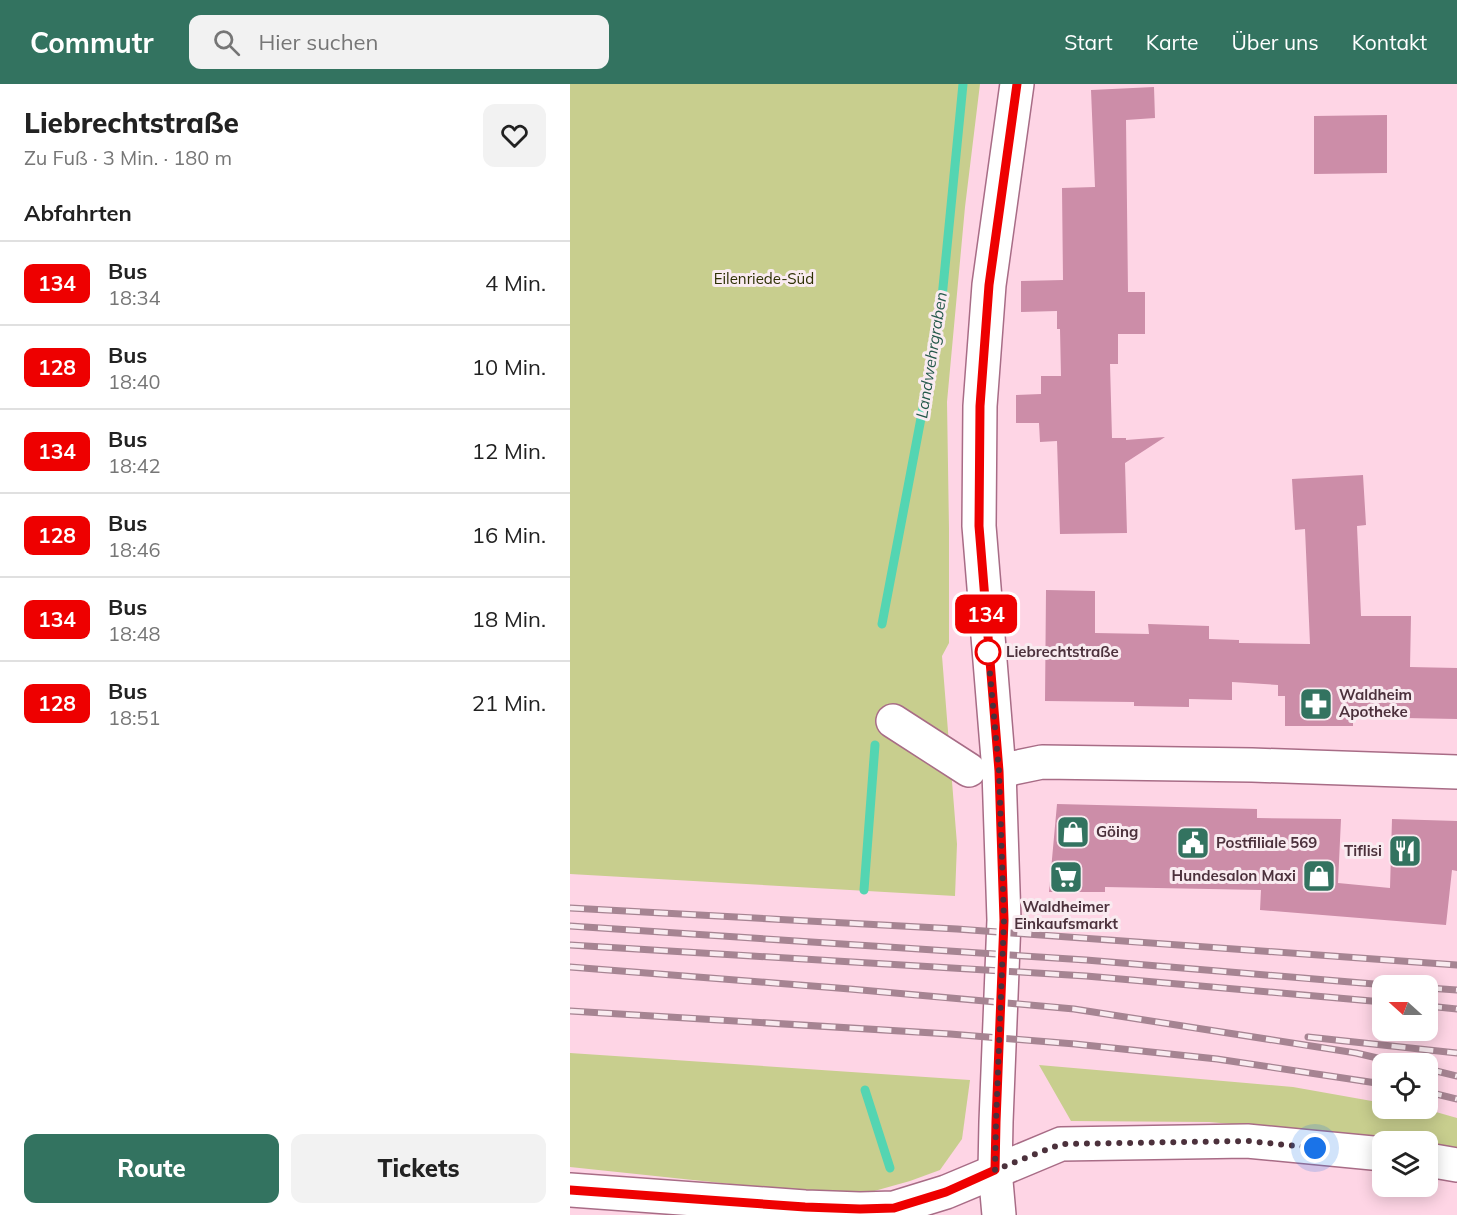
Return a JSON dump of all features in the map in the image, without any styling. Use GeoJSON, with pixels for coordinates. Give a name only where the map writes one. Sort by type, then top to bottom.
{"type":"FeatureCollection","features":[{"type":"Feature","properties":{"kind":"street"},"geometry":{"type":"LineString","coordinates":[[999,1215],[995,1170],[1004,920],[984,770],[979,526],[980,406],[989,285],[1017,84]]}},
{"type":"Feature","properties":{"kind":"street"},"geometry":{"type":"LineString","coordinates":[[893,721],[984,770],[1042,762],[1457,771]]}},
{"type":"Feature","properties":{"kind":"street"},"geometry":{"type":"LineString","coordinates":[[570,1190],[860,1209],[903,1205],[946,1192],[1061,1144],[1248,1141],[1372,1153]]}},
{"type":"Feature","properties":{"kind":"street"},"geometry":{"type":"LineString","coordinates":[[1438,1162],[1457,1165]]}},
{"type":"Feature","properties":{"kind":"green space","name":"Eilenriede-Süd"},"geometry":{"type":"Polygon","coordinates":[[[570,84],[980,84],[965,207],[947,402],[949,643],[942,656],[957,844],[955,896],[570,874],[570,84]]]}},
{"type":"Feature","properties":{"kind":"green space"},"geometry":{"type":"Polygon","coordinates":[[[570,1053],[970,1080],[962,1139],[940,1170],[860,1195],[826,1194],[570,1167],[570,1053]]]}},
{"type":"Feature","properties":{"kind":"green space"},"geometry":{"type":"Polygon","coordinates":[[[1039,1065],[1293,1087],[1372,1101],[1372,1119],[1438,1119],[1438,1113],[1457,1118],[1457,1158],[1438,1151],[1438,1131],[1372,1131],[1372,1136],[1209,1122],[1071,1121],[1039,1065]]]}},
{"type":"Feature","properties":{"kind":"building"},"geometry":{"type":"Polygon","coordinates":[[[1154,87],[1155,118],[1126,120],[1128,292],[1145,292],[1145,334],[1118,334],[1118,364],[1110,364],[1112,438],[1126,438],[1126,440],[1165,437],[1125,463],[1127,533],[1060,534],[1057,441],[1040,442],[1039,423],[1016,423],[1016,395],[1041,394],[1041,376],[1061,376],[1060,329],[1057,329],[1057,311],[1021,312],[1021,281],[1063,280],[1062,188],[1095,187],[1091,90],[1154,87]]]}},
{"type":"Feature","properties":{"kind":"building"},"geometry":{"type":"Polygon","coordinates":[[[1387,115],[1387,173],[1314,174],[1314,116],[1387,115]]]}},
{"type":"Feature","properties":{"kind":"building"},"geometry":{"type":"Polygon","coordinates":[[[1363,475],[1366,525],[1357,526],[1361,616],[1411,616],[1410,667],[1457,668],[1457,719],[1353,717],[1353,726],[1285,726],[1285,696],[1278,696],[1278,685],[1232,682],[1232,700],[1189,699],[1189,707],[1134,706],[1134,702],[1045,701],[1046,590],[1095,591],[1095,633],[1149,634],[1148,624],[1209,626],[1209,639],[1239,640],[1239,643],[1310,644],[1305,529],[1295,530],[1292,479],[1363,475]]]}},
{"type":"Feature","properties":{"kind":"building"},"geometry":{"type":"Polygon","coordinates":[[[1057,804],[1257,809],[1257,818],[1341,819],[1338,883],[1390,888],[1392,819],[1457,821],[1457,871],[1452,870],[1446,925],[1260,910],[1261,890],[1105,887],[1105,892],[1049,892],[1057,804]]]}},
{"type":"Feature","properties":{"kind":"waterway","name":"Landwehrgraben"},"geometry":{"type":"LineString","coordinates":[[882,624],[940,318],[963,84]]}},
{"type":"Feature","properties":{"kind":"waterway","name":"Landwehrgraben"},"geometry":{"type":"LineString","coordinates":[[864,890],[875,745]]}},
{"type":"Feature","properties":{"kind":"waterway","name":"Landwehrgraben"},"geometry":{"type":"LineString","coordinates":[[865,1090],[890,1168]]}},
{"type":"Feature","properties":{"kind":"railway"},"geometry":{"type":"LineString","coordinates":[[570,908],[957,929],[1457,965]]}},
{"type":"Feature","properties":{"kind":"railway"},"geometry":{"type":"LineString","coordinates":[[570,926],[1086,960],[1372,984]]}},
{"type":"Feature","properties":{"kind":"railway"},"geometry":{"type":"LineString","coordinates":[[570,945],[1086,976],[1372,1001]]}},
{"type":"Feature","properties":{"kind":"railway"},"geometry":{"type":"LineString","coordinates":[[570,967],[1074,1009],[1372,1057]]}},
{"type":"Feature","properties":{"kind":"railway"},"geometry":{"type":"LineString","coordinates":[[1438,989],[1457,990]]}},
{"type":"Feature","properties":{"kind":"railway"},"geometry":{"type":"LineString","coordinates":[[1438,1007],[1457,1009]]}},
{"type":"Feature","properties":{"kind":"railway"},"geometry":{"type":"LineString","coordinates":[[570,1011],[950,1034],[1075,1044],[1217,1059],[1372,1082]]}},
{"type":"Feature","properties":{"kind":"railway"},"geometry":{"type":"LineString","coordinates":[[1308,1037],[1457,1053]]}},
{"type":"Feature","properties":{"kind":"railway"},"geometry":{"type":"LineString","coordinates":[[1438,1071],[1457,1076]]}},
{"type":"Feature","properties":{"kind":"railway"},"geometry":{"type":"LineString","coordinates":[[1438,1094],[1457,1099]]}},
{"type":"Feature","properties":{"kind":"bus line","name":"134"},"geometry":{"type":"LineString","coordinates":[[570,1190],[805,1207],[894,1208],[946,1192],[995,1170],[1004,920],[999,771],[979,526],[980,406],[989,285],[1017,84]]}},
{"type":"Feature","properties":{"kind":"place","name":"Liebrechtstraße"},"geometry":{"type":"Point","coordinates":[988,652]}},
{"type":"Feature","properties":{"kind":"place","name":"Waldheim Apotheke"},"geometry":{"type":"Point","coordinates":[1316,704]}},
{"type":"Feature","properties":{"kind":"place","name":"Göing"},"geometry":{"type":"Point","coordinates":[1073,832]}},
{"type":"Feature","properties":{"kind":"place","name":"Postfiliale 569"},"geometry":{"type":"Point","coordinates":[1193,843]}},
{"type":"Feature","properties":{"kind":"place","name":"Tiflisi"},"geometry":{"type":"Point","coordinates":[1405,851]}},
{"type":"Feature","properties":{"kind":"place","name":"Hundesalon Maxi"},"geometry":{"type":"Point","coordinates":[1319,876]}},
{"type":"Feature","properties":{"kind":"place","name":"Waldheimer Einkaufsmarkt"},"geometry":{"type":"Point","coordinates":[1066,877]}},
{"type":"Feature","properties":{"kind":"route"},"geometry":{"type":"LineString","coordinates":[[988,652],[999,771],[1004,920],[995,1170],[1061,1144],[1248,1141],[1315,1148]]}}]}
